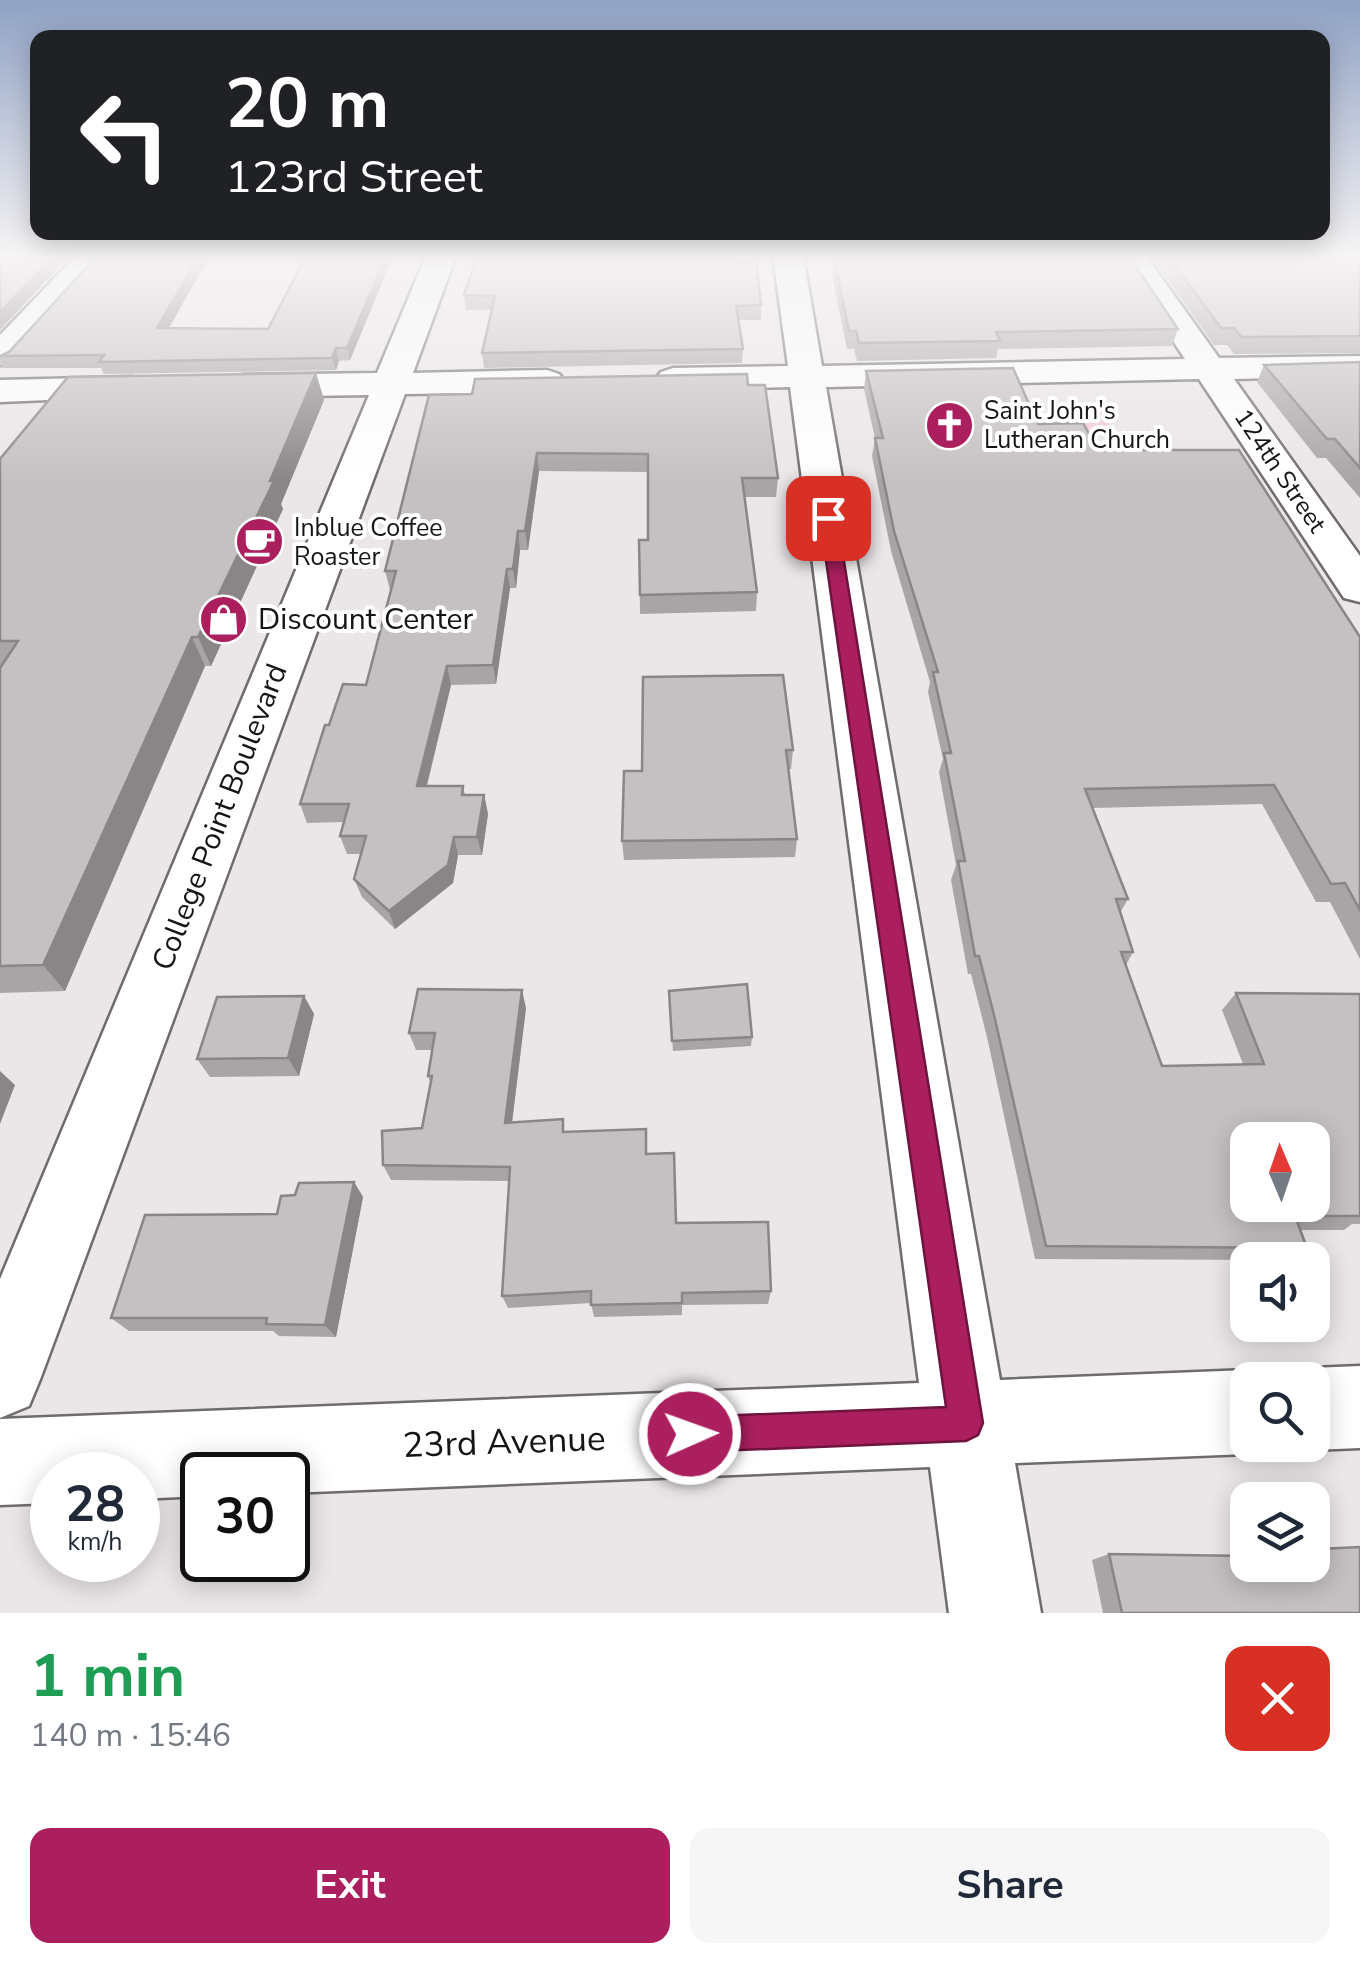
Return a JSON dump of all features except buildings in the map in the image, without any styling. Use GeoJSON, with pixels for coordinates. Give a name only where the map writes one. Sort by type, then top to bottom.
{"type":"FeatureCollection","features":[{"type":"Feature","properties":{"kind":"street"},"geometry":{"type":"LineString","coordinates":[[0,356],[23,331]]}},
{"type":"Feature","properties":{"kind":"street","name":"College Point Boulevard"},"geometry":{"type":"LineString","coordinates":[[0,1377],[412,331]]}},
{"type":"Feature","properties":{"kind":"street"},"geometry":{"type":"LineString","coordinates":[[800,331],[995,1613]]}},
{"type":"Feature","properties":{"kind":"street","name":"124th Street"},"geometry":{"type":"LineString","coordinates":[[1184,331],[1360,588]]}},
{"type":"Feature","properties":{"kind":"street"},"geometry":{"type":"LineString","coordinates":[[631,380],[1360,366]]}},
{"type":"Feature","properties":{"kind":"street"},"geometry":{"type":"LineString","coordinates":[[214,387],[571,380]]}},
{"type":"Feature","properties":{"kind":"street"},"geometry":{"type":"LineString","coordinates":[[0,391],[175,388]]}},
{"type":"Feature","properties":{"kind":"street"},"geometry":{"type":"LineString","coordinates":[[1330,1409],[1360,1408]]}},
{"type":"Feature","properties":{"kind":"street","name":"23rd Avenue"},"geometry":{"type":"LineString","coordinates":[[0,1462],[1230,1413]]}},
{"type":"Feature","properties":{"kind":"shaded area"},"geometry":{"type":"Polygon","coordinates":[[[1096,403],[1117,435],[1072,436],[1053,404],[1096,403]]]}},
{"type":"Feature","properties":{"kind":"place","name":"Saint John's Lutheran Church"},"geometry":{"type":"Point","coordinates":[949,425]}},
{"type":"Feature","properties":{"kind":"place","name":"Inblue Coffee Roaster"},"geometry":{"type":"Point","coordinates":[259,542]}},
{"type":"Feature","properties":{"kind":"place","name":"Discount Center"},"geometry":{"type":"Point","coordinates":[223,619]}},
{"type":"Feature","properties":{"kind":"route"},"geometry":{"type":"LineString","coordinates":[[690,1434],[966,1423],[828,518]]}}]}
